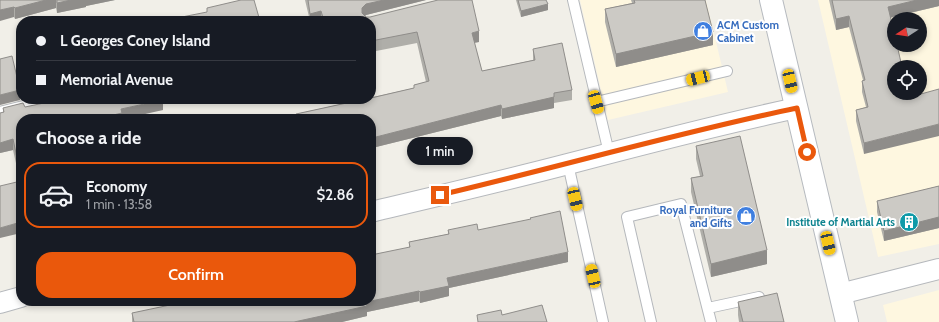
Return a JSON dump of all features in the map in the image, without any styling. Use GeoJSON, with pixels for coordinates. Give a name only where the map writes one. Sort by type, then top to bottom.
{"type":"FeatureCollection","features":[{"type":"Feature","properties":{"kind":"main road"},"geometry":{"type":"LineString","coordinates":[[771,0],[847,322]]}},
{"type":"Feature","properties":{"kind":"street"},"geometry":{"type":"LineString","coordinates":[[376,211],[568,164],[738,120],[797,108]]}},
{"type":"Feature","properties":{"kind":"street"},"geometry":{"type":"LineString","coordinates":[[840,294],[939,269]]}},
{"type":"Feature","properties":{"kind":"street"},"geometry":{"type":"LineString","coordinates":[[0,302],[16,298]]}},
{"type":"Feature","properties":{"kind":"lane"},"geometry":{"type":"LineString","coordinates":[[573,0],[609,153]]}},
{"type":"Feature","properties":{"kind":"lane"},"geometry":{"type":"LineString","coordinates":[[596,102],[727,71]]}},
{"type":"Feature","properties":{"kind":"lane"},"geometry":{"type":"LineString","coordinates":[[0,112],[31,104]]}},
{"type":"Feature","properties":{"kind":"lane"},"geometry":{"type":"LineString","coordinates":[[568,164],[603,322]]}},
{"type":"Feature","properties":{"kind":"lane"},"geometry":{"type":"LineString","coordinates":[[652,322],[627,217],[682,204],[711,322]]}},
{"type":"Feature","properties":{"kind":"lane"},"geometry":{"type":"LineString","coordinates":[[708,308],[765,296]]}},
{"type":"Feature","properties":{"kind":"shaded area"},"geometry":{"type":"Polygon","coordinates":[[[580,0],[706,0],[728,92],[608,120],[580,0]]]}},
{"type":"Feature","properties":{"kind":"shaded area"},"geometry":{"type":"Polygon","coordinates":[[[818,0],[939,0],[939,244],[878,257],[818,0]]]}},
{"type":"Feature","properties":{"kind":"shaded area"},"geometry":{"type":"Polygon","coordinates":[[[939,290],[939,322],[887,322],[883,305],[939,290]]]}},
{"type":"Feature","properties":{"kind":"building"},"geometry":{"type":"Polygon","coordinates":[[[0,0],[46,0],[15,8],[0,10],[0,0]]]}},
{"type":"Feature","properties":{"kind":"building"},"geometry":{"type":"Polygon","coordinates":[[[57,0],[71,0],[57,3],[57,0]]]}},
{"type":"Feature","properties":{"kind":"building"},"geometry":{"type":"Polygon","coordinates":[[[241,0],[254,0],[259,16],[187,16],[207,12],[207,8],[241,0]]]}},
{"type":"Feature","properties":{"kind":"building"},"geometry":{"type":"Polygon","coordinates":[[[308,0],[384,0],[366,4],[362,8],[362,13],[365,16],[322,16],[321,11],[310,14],[308,0]]]}},
{"type":"Feature","properties":{"kind":"building"},"geometry":{"type":"Polygon","coordinates":[[[438,0],[472,0],[479,31],[472,33],[482,71],[535,60],[533,49],[562,43],[572,90],[554,93],[554,97],[502,109],[501,105],[376,137],[376,114],[296,114],[342,104],[376,104],[376,97],[414,88],[414,85],[429,81],[417,32],[376,40],[376,16],[374,16],[438,0]]]}},
{"type":"Feature","properties":{"kind":"building"},"geometry":{"type":"Polygon","coordinates":[[[518,0],[546,0],[548,4],[521,11],[518,0]]]}},
{"type":"Feature","properties":{"kind":"building"},"geometry":{"type":"Polygon","coordinates":[[[634,0],[705,0],[713,32],[616,54],[605,9],[635,3],[634,0]]]}},
{"type":"Feature","properties":{"kind":"building"},"geometry":{"type":"Polygon","coordinates":[[[832,0],[917,0],[888,7],[889,12],[887,12],[887,52],[899,52],[900,60],[887,60],[887,100],[927,100],[927,92],[939,89],[939,124],[864,143],[856,110],[868,107],[862,81],[865,80],[849,16],[836,19],[832,0]]]}},
{"type":"Feature","properties":{"kind":"building"},"geometry":{"type":"Polygon","coordinates":[[[12,56],[16,73],[16,91],[0,95],[0,59],[12,56]]]}},
{"type":"Feature","properties":{"kind":"building"},"geometry":{"type":"Polygon","coordinates":[[[19,104],[24,104],[25,107],[39,104],[144,104],[121,109],[122,113],[118,114],[16,114],[16,153],[13,139],[0,143],[0,113],[4,112],[3,108],[19,104]]]}},
{"type":"Feature","properties":{"kind":"building"},"geometry":{"type":"Polygon","coordinates":[[[740,136],[767,250],[711,264],[691,178],[703,176],[696,146],[740,136]]]}},
{"type":"Feature","properties":{"kind":"building"},"geometry":{"type":"Polygon","coordinates":[[[16,182],[16,223],[0,228],[0,186],[16,182]]]}},
{"type":"Feature","properties":{"kind":"building","name":"Institute of Martial Arts"},"geometry":{"type":"Polygon","coordinates":[[[939,186],[939,217],[884,231],[877,201],[939,186]]]}},
{"type":"Feature","properties":{"kind":"building"},"geometry":{"type":"Polygon","coordinates":[[[560,211],[568,252],[447,278],[449,286],[376,300],[376,254],[410,247],[409,242],[449,234],[448,230],[477,224],[478,230],[531,219],[530,218],[560,211]]]}},
{"type":"Feature","properties":{"kind":"building"},"geometry":{"type":"Polygon","coordinates":[[[777,293],[784,322],[743,322],[738,302],[777,293]]]}},
{"type":"Feature","properties":{"kind":"building"},"geometry":{"type":"Polygon","coordinates":[[[542,305],[547,322],[478,322],[477,315],[501,310],[502,315],[542,305]]]}},
{"type":"Feature","properties":{"kind":"building"},"geometry":{"type":"Polygon","coordinates":[[[165,306],[367,306],[294,322],[134,322],[132,313],[165,306]]]}},
{"type":"Feature","properties":{"kind":"place","name":"ACM Custom Cabinet"},"geometry":{"type":"Point","coordinates":[703,31]}},
{"type":"Feature","properties":{"kind":"place","name":"Royal Furniture and Gifts"},"geometry":{"type":"Point","coordinates":[746,216]}},
{"type":"Feature","properties":{"kind":"place","name":"Institute of Martial Arts"},"geometry":{"type":"Point","coordinates":[909,222]}},
{"type":"Feature","properties":{"kind":"route"},"geometry":{"type":"LineString","coordinates":[[440,195],[738,120],[797,108],[807,152]]}}]}
